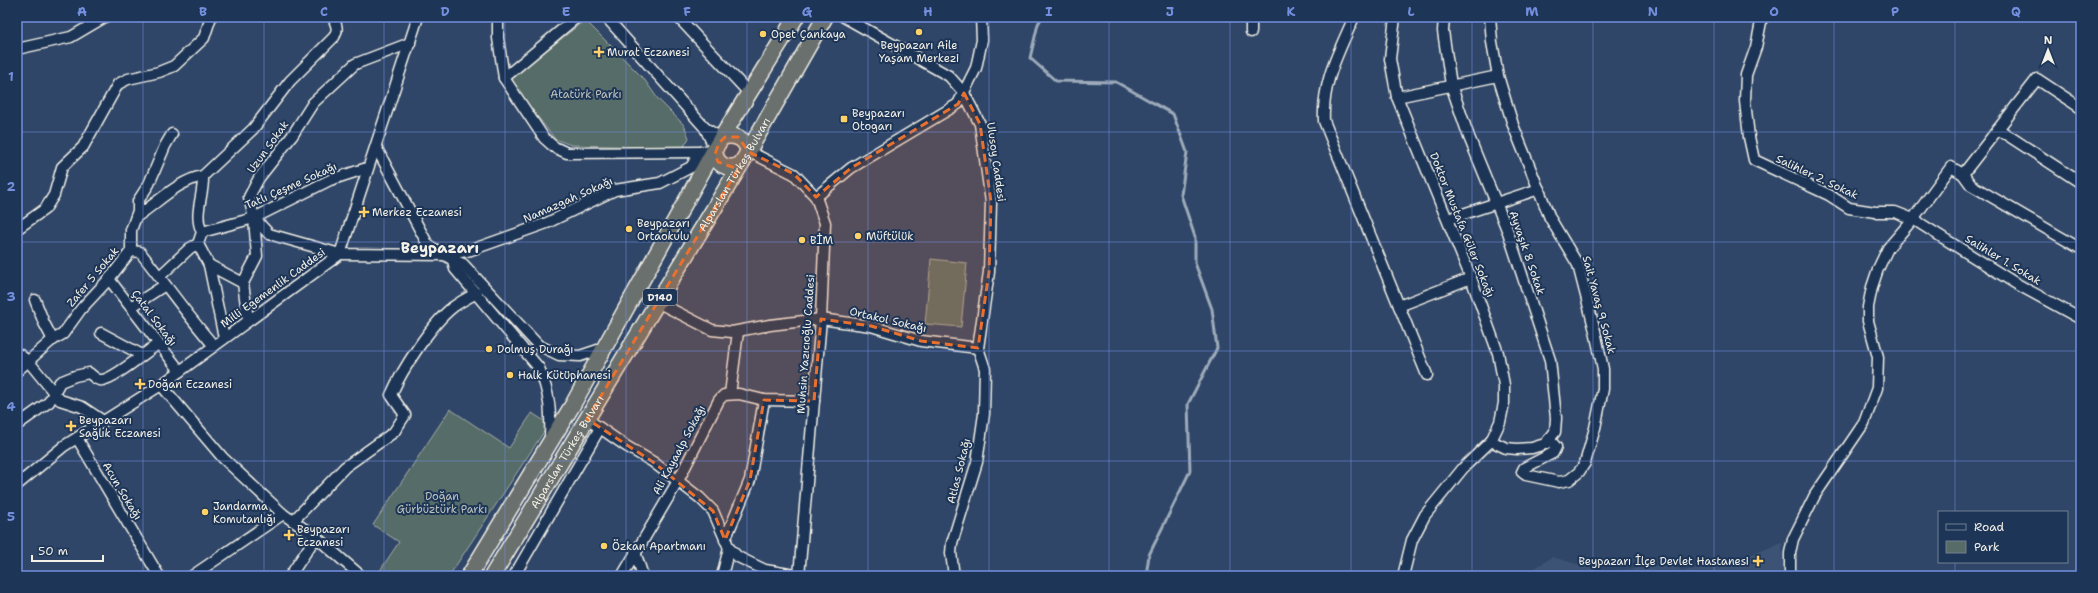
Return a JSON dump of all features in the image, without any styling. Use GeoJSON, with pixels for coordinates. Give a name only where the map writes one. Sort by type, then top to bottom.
{"type":"FeatureCollection","features":[{"type":"Feature","properties":{"kind":"highway","name":"Alparslan Türkeş Bulvarı"},"geometry":{"type":"LineString","coordinates":[[469,576],[550,443],[718,144],[796,17]]}},
{"type":"Feature","properties":{"kind":"highway","name":"Alparslan Türkeş Bulvarı"},"geometry":{"type":"LineString","coordinates":[[492,576],[744,158],[825,17]]}},
{"type":"Feature","properties":{"kind":"highway"},"geometry":{"type":"LineString","coordinates":[[730,136],[738,137],[745,143],[744,158],[730,168],[722,165],[716,158],[718,144],[730,136]]}},
{"type":"Feature","properties":{"kind":"street"},"geometry":{"type":"LineString","coordinates":[[17,49],[71,37],[105,17]]}},
{"type":"Feature","properties":{"kind":"street"},"geometry":{"type":"LineString","coordinates":[[17,229],[45,209],[54,195],[62,167],[83,147],[118,84],[128,79],[159,72],[174,66],[204,38],[211,17]]}},
{"type":"Feature","properties":{"kind":"street"},"geometry":{"type":"LineString","coordinates":[[136,217],[179,187],[196,177],[203,176],[253,130],[290,81],[338,32],[333,17]]}},
{"type":"Feature","properties":{"kind":"street","name":"Milli Egemenlik Caddesi"},"geometry":{"type":"LineString","coordinates":[[17,485],[64,446],[161,385],[340,254],[367,168],[376,147],[418,17]]}},
{"type":"Feature","properties":{"kind":"street"},"geometry":{"type":"LineString","coordinates":[[498,17],[498,38],[504,78],[544,138],[554,147],[567,153],[700,152],[718,144],[606,17]]}},
{"type":"Feature","properties":{"kind":"street"},"geometry":{"type":"LineString","coordinates":[[504,78],[578,17]]}},
{"type":"Feature","properties":{"kind":"street"},"geometry":{"type":"LineString","coordinates":[[678,17],[750,94]]}},
{"type":"Feature","properties":{"kind":"street","name":"Ulusoy Caddesi"},"geometry":{"type":"LineString","coordinates":[[844,17],[949,76],[964,93],[980,124],[991,202],[989,272],[978,348]]}},
{"type":"Feature","properties":{"kind":"street"},"geometry":{"type":"LineString","coordinates":[[816,197],[851,168],[958,104],[976,68],[982,40],[981,17]]}},
{"type":"Feature","properties":{"kind":"street"},"geometry":{"type":"LineString","coordinates":[[1251,17],[1252,32]]}},
{"type":"Feature","properties":{"kind":"street"},"geometry":{"type":"LineString","coordinates":[[1354,17],[1327,82],[1323,101],[1324,121],[1427,375]]}},
{"type":"Feature","properties":{"kind":"street","name":"Doktor Mustafa Güler Sokağı"},"geometry":{"type":"LineString","coordinates":[[1395,17],[1390,59],[1397,97],[1448,219],[1498,353],[1504,385],[1504,403],[1500,422],[1491,441]]}},
{"type":"Feature","properties":{"kind":"street","name":"Ayvaşık 8 Sokak"},"geometry":{"type":"LineString","coordinates":[[1444,17],[1443,31],[1451,85],[1468,136],[1497,202],[1523,274],[1550,360],[1556,418],[1555,432],[1549,439]]}},
{"type":"Feature","properties":{"kind":"street","name":"Sait Yavaş 9 Sokak"},"geometry":{"type":"LineString","coordinates":[[1490,17],[1492,42],[1498,76],[1513,125],[1550,218],[1578,265],[1603,369],[1603,389],[1595,428],[1585,463],[1579,472],[1569,480],[1559,482],[1546,480],[1526,476],[1522,472],[1524,468],[1553,453],[1556,447],[1549,439]]}},
{"type":"Feature","properties":{"kind":"street","name":"Salihler 2. Sokak"},"geometry":{"type":"LineString","coordinates":[[1762,17],[1756,47],[1746,74],[1745,101],[1749,137],[1754,160],[1829,195],[1849,208],[1875,212],[1894,212],[1913,219]]}},
{"type":"Feature","properties":{"kind":"street","name":"Uzun Sokak"},"geometry":{"type":"LineString","coordinates":[[243,283],[257,256],[254,218],[249,197],[259,178],[292,136],[313,103],[355,64],[410,43]]}},
{"type":"Feature","properties":{"kind":"street"},"geometry":{"type":"LineString","coordinates":[[1397,97],[1498,76]]}},
{"type":"Feature","properties":{"kind":"street"},"geometry":{"type":"LineString","coordinates":[[1963,174],[2038,79],[2081,108]]}},
{"type":"Feature","properties":{"kind":"street"},"geometry":{"type":"LineString","coordinates":[[1998,129],[2081,183]]}},
{"type":"Feature","properties":{"kind":"street","name":"Zafer 5 Sokak"},"geometry":{"type":"LineString","coordinates":[[17,372],[53,340],[63,334],[81,309],[110,279],[130,251],[131,230],[136,217],[138,201],[149,184],[165,146],[172,134]]}},
{"type":"Feature","properties":{"kind":"street"},"geometry":{"type":"LineString","coordinates":[[376,147],[428,245],[449,258],[463,264],[538,345],[559,355],[580,356],[604,348]]}},
{"type":"Feature","properties":{"kind":"street","name":"Namazgah Sokağı"},"geometry":{"type":"LineString","coordinates":[[254,218],[269,234],[340,254],[449,258],[540,226],[615,190],[660,184],[691,167],[700,152]]}},
{"type":"Feature","properties":{"kind":"street","name":"Muhsin Yazıcıoğlu Caddesi"},"geometry":{"type":"LineString","coordinates":[[744,158],[794,174],[816,197],[825,223],[821,319],[800,576]]}},
{"type":"Feature","properties":{"kind":"street"},"geometry":{"type":"LineString","coordinates":[[1790,576],[1790,553],[1794,539],[1805,514],[1815,495],[1864,423],[1872,405],[1877,388],[1879,370],[1878,357],[1868,321],[1868,307],[1872,287],[1888,248],[1913,219],[1951,166],[1963,174],[1971,185],[2081,249]]}},
{"type":"Feature","properties":{"kind":"street","name":"Tatlı Çeşme Sokağı"},"geometry":{"type":"LineString","coordinates":[[202,232],[254,218],[330,180],[367,168]]}},
{"type":"Feature","properties":{"kind":"street"},"geometry":{"type":"LineString","coordinates":[[131,308],[162,280],[190,248],[198,244],[202,232],[197,219],[204,186],[203,176]]}},
{"type":"Feature","properties":{"kind":"street"},"geometry":{"type":"LineString","coordinates":[[1448,219],[1539,189]]}},
{"type":"Feature","properties":{"kind":"street","name":"Salihler 1. Sokak"},"geometry":{"type":"LineString","coordinates":[[1913,219],[2015,283],[2081,319]]}},
{"type":"Feature","properties":{"kind":"street"},"geometry":{"type":"LineString","coordinates":[[198,244],[209,265],[224,338]]}},
{"type":"Feature","properties":{"kind":"street"},"geometry":{"type":"LineString","coordinates":[[130,251],[140,252],[187,315],[214,346]]}},
{"type":"Feature","properties":{"kind":"street"},"geometry":{"type":"LineString","coordinates":[[449,258],[456,269],[539,368],[547,388],[551,410],[550,443]]}},
{"type":"Feature","properties":{"kind":"street"},"geometry":{"type":"LineString","coordinates":[[209,265],[243,283],[248,320]]}},
{"type":"Feature","properties":{"kind":"street"},"geometry":{"type":"LineString","coordinates":[[1398,306],[1471,278]]}},
{"type":"Feature","properties":{"kind":"street","name":"Çatal Sokağı"},"geometry":{"type":"LineString","coordinates":[[110,279],[180,371]]}},
{"type":"Feature","properties":{"kind":"street"},"geometry":{"type":"LineString","coordinates":[[294,521],[345,468],[394,432],[405,416],[391,395],[398,380],[424,340],[452,308],[477,293]]}},
{"type":"Feature","properties":{"kind":"street"},"geometry":{"type":"LineString","coordinates":[[34,300],[44,324],[53,340]]}},
{"type":"Feature","properties":{"kind":"street","name":"Ortakol Sokağı"},"geometry":{"type":"LineString","coordinates":[[657,302],[712,330],[738,332],[770,325],[821,319],[871,326],[921,341],[978,348]]}},
{"type":"Feature","properties":{"kind":"street"},"geometry":{"type":"LineString","coordinates":[[738,332],[730,394],[739,394],[764,400],[814,401]]}},
{"type":"Feature","properties":{"kind":"street"},"geometry":{"type":"LineString","coordinates":[[101,333],[142,355]]}},
{"type":"Feature","properties":{"kind":"street"},"geometry":{"type":"LineString","coordinates":[[17,425],[49,402],[60,382],[74,376],[89,373],[97,380],[112,377],[158,344]]}},
{"type":"Feature","properties":{"kind":"street","name":"Atlas Sokağı"},"geometry":{"type":"LineString","coordinates":[[954,576],[951,564],[952,543],[976,462],[984,414],[985,370],[978,348]]}},
{"type":"Feature","properties":{"kind":"street"},"geometry":{"type":"LineString","coordinates":[[17,355],[29,362],[60,400],[82,407],[103,421]]}},
{"type":"Feature","properties":{"kind":"street"},"geometry":{"type":"LineString","coordinates":[[161,385],[223,458],[283,514],[316,537],[361,576]]}},
{"type":"Feature","properties":{"kind":"street","name":"Ali Kayaalp Sokağı"},"geometry":{"type":"LineString","coordinates":[[622,576],[678,481],[719,400],[724,395],[730,394]]}},
{"type":"Feature","properties":{"kind":"street"},"geometry":{"type":"LineString","coordinates":[[722,576],[727,544],[750,480],[764,400]]}},
{"type":"Feature","properties":{"kind":"street"},"geometry":{"type":"LineString","coordinates":[[587,419],[626,446],[653,462],[700,498],[713,511],[727,544],[738,557],[765,570],[800,576]]}},
{"type":"Feature","properties":{"kind":"street"},"geometry":{"type":"LineString","coordinates":[[514,576],[600,428]]}},
{"type":"Feature","properties":{"kind":"street","name":"Acun Sokağı"},"geometry":{"type":"LineString","coordinates":[[77,438],[159,576]]}},
{"type":"Feature","properties":{"kind":"street"},"geometry":{"type":"LineString","coordinates":[[1403,576],[1412,540],[1425,515],[1464,467],[1491,441],[1506,448],[1517,449],[1545,444],[1549,439]]}},
{"type":"Feature","properties":{"kind":"street"},"geometry":{"type":"LineString","coordinates":[[196,575],[283,514]]}},
{"type":"Feature","properties":{"kind":"street"},"geometry":{"type":"LineString","coordinates":[[290,576],[316,537]]}},
{"type":"Feature","properties":{"kind":"street"},"geometry":{"type":"LineString","coordinates":[[635,552],[643,576]]}},
{"type":"Feature","properties":{"kind":"highlighted area"},"geometry":{"type":"Polygon","coordinates":[[[964,93],[980,124],[991,202],[989,272],[978,348],[921,341],[871,326],[821,319],[814,401],[764,400],[750,480],[725,540],[713,511],[653,462],[587,419],[738,169],[718,162],[715,154],[719,143],[725,137],[738,137],[749,152],[794,174],[816,197],[851,168],[958,104],[964,93]]]}},
{"type":"Feature","properties":{"kind":"shaded area","name":"Beypazarı İlçe Devlet Hastanesi"},"geometry":{"type":"Polygon","coordinates":[[[1782,543],[1783,576],[1528,576],[1529,572],[1552,557],[1606,572],[1672,564],[1682,571],[1722,565],[1782,543]]]}},
{"type":"Feature","properties":{"kind":"green space","name":"Atatürk Parkı"},"geometry":{"type":"Polygon","coordinates":[[[585,20],[644,79],[658,99],[684,125],[689,138],[683,148],[571,145],[555,139],[509,80],[585,20]]]}},
{"type":"Feature","properties":{"kind":"green space"},"geometry":{"type":"Polygon","coordinates":[[[931,259],[967,263],[961,327],[925,324],[931,259]]]}},
{"type":"Feature","properties":{"kind":"green space","name":"Doğan Gürbüztürk Parkı"},"geometry":{"type":"Polygon","coordinates":[[[450,409],[509,448],[532,413],[549,424],[449,576],[385,576],[379,572],[399,542],[373,525],[450,409]]]}},
{"type":"Feature","properties":{"kind":"waterway"},"geometry":{"type":"LineString","coordinates":[[1042,17],[1038,24],[1030,58],[1056,81],[1116,82],[1173,114],[1187,152],[1181,195],[1195,237],[1195,263],[1212,309],[1217,348],[1188,404],[1190,471],[1149,555],[1146,576]]}},
{"type":"Feature","properties":{"kind":"place","name":"Beypazarı Aile Yaşam Merkezi"},"geometry":{"type":"Point","coordinates":[919,32]}},
{"type":"Feature","properties":{"kind":"place","name":"Opet Çankaya"},"geometry":{"type":"Point","coordinates":[763,34]}},
{"type":"Feature","properties":{"kind":"place","name":"Murat Eczanesi"},"geometry":{"type":"Point","coordinates":[599,52]}},
{"type":"Feature","properties":{"kind":"place","name":"Beypazarı Otogarı"},"geometry":{"type":"Point","coordinates":[844,119]}},
{"type":"Feature","properties":{"kind":"place","name":"Merkez Eczanesi"},"geometry":{"type":"Point","coordinates":[364,212]}},
{"type":"Feature","properties":{"kind":"place","name":"Beypazarı Ortaokulu"},"geometry":{"type":"Point","coordinates":[629,229]}},
{"type":"Feature","properties":{"kind":"place","name":"Müftülük"},"geometry":{"type":"Point","coordinates":[858,236]}},
{"type":"Feature","properties":{"kind":"place","name":"BİM"},"geometry":{"type":"Point","coordinates":[802,240]}},
{"type":"Feature","properties":{"kind":"place","name":"Dolmuş Durağı"},"geometry":{"type":"Point","coordinates":[489,349]}},
{"type":"Feature","properties":{"kind":"place","name":"Halk Kütüphanesi"},"geometry":{"type":"Point","coordinates":[510,375]}},
{"type":"Feature","properties":{"kind":"place","name":"Doğan Eczanesi"},"geometry":{"type":"Point","coordinates":[140,384]}},
{"type":"Feature","properties":{"kind":"place","name":"Beypazarı Sağlık Eczanesi"},"geometry":{"type":"Point","coordinates":[71,426]}},
{"type":"Feature","properties":{"kind":"place","name":"Jandarma Komutanlığı"},"geometry":{"type":"Point","coordinates":[205,512]}},
{"type":"Feature","properties":{"kind":"place","name":"Beypazarı Eczanesi"},"geometry":{"type":"Point","coordinates":[289,535]}},
{"type":"Feature","properties":{"kind":"place","name":"Özkan Apartmanı"},"geometry":{"type":"Point","coordinates":[604,546]}},
{"type":"Feature","properties":{"kind":"place","name":"Beypazarı İlçe Devlet Hastanesi"},"geometry":{"type":"Point","coordinates":[1758,561]}},
{"type":"Feature","properties":{"kind":"district","name":"Beypazarı"},"geometry":{"type":"Point","coordinates":[440,248]}}]}
